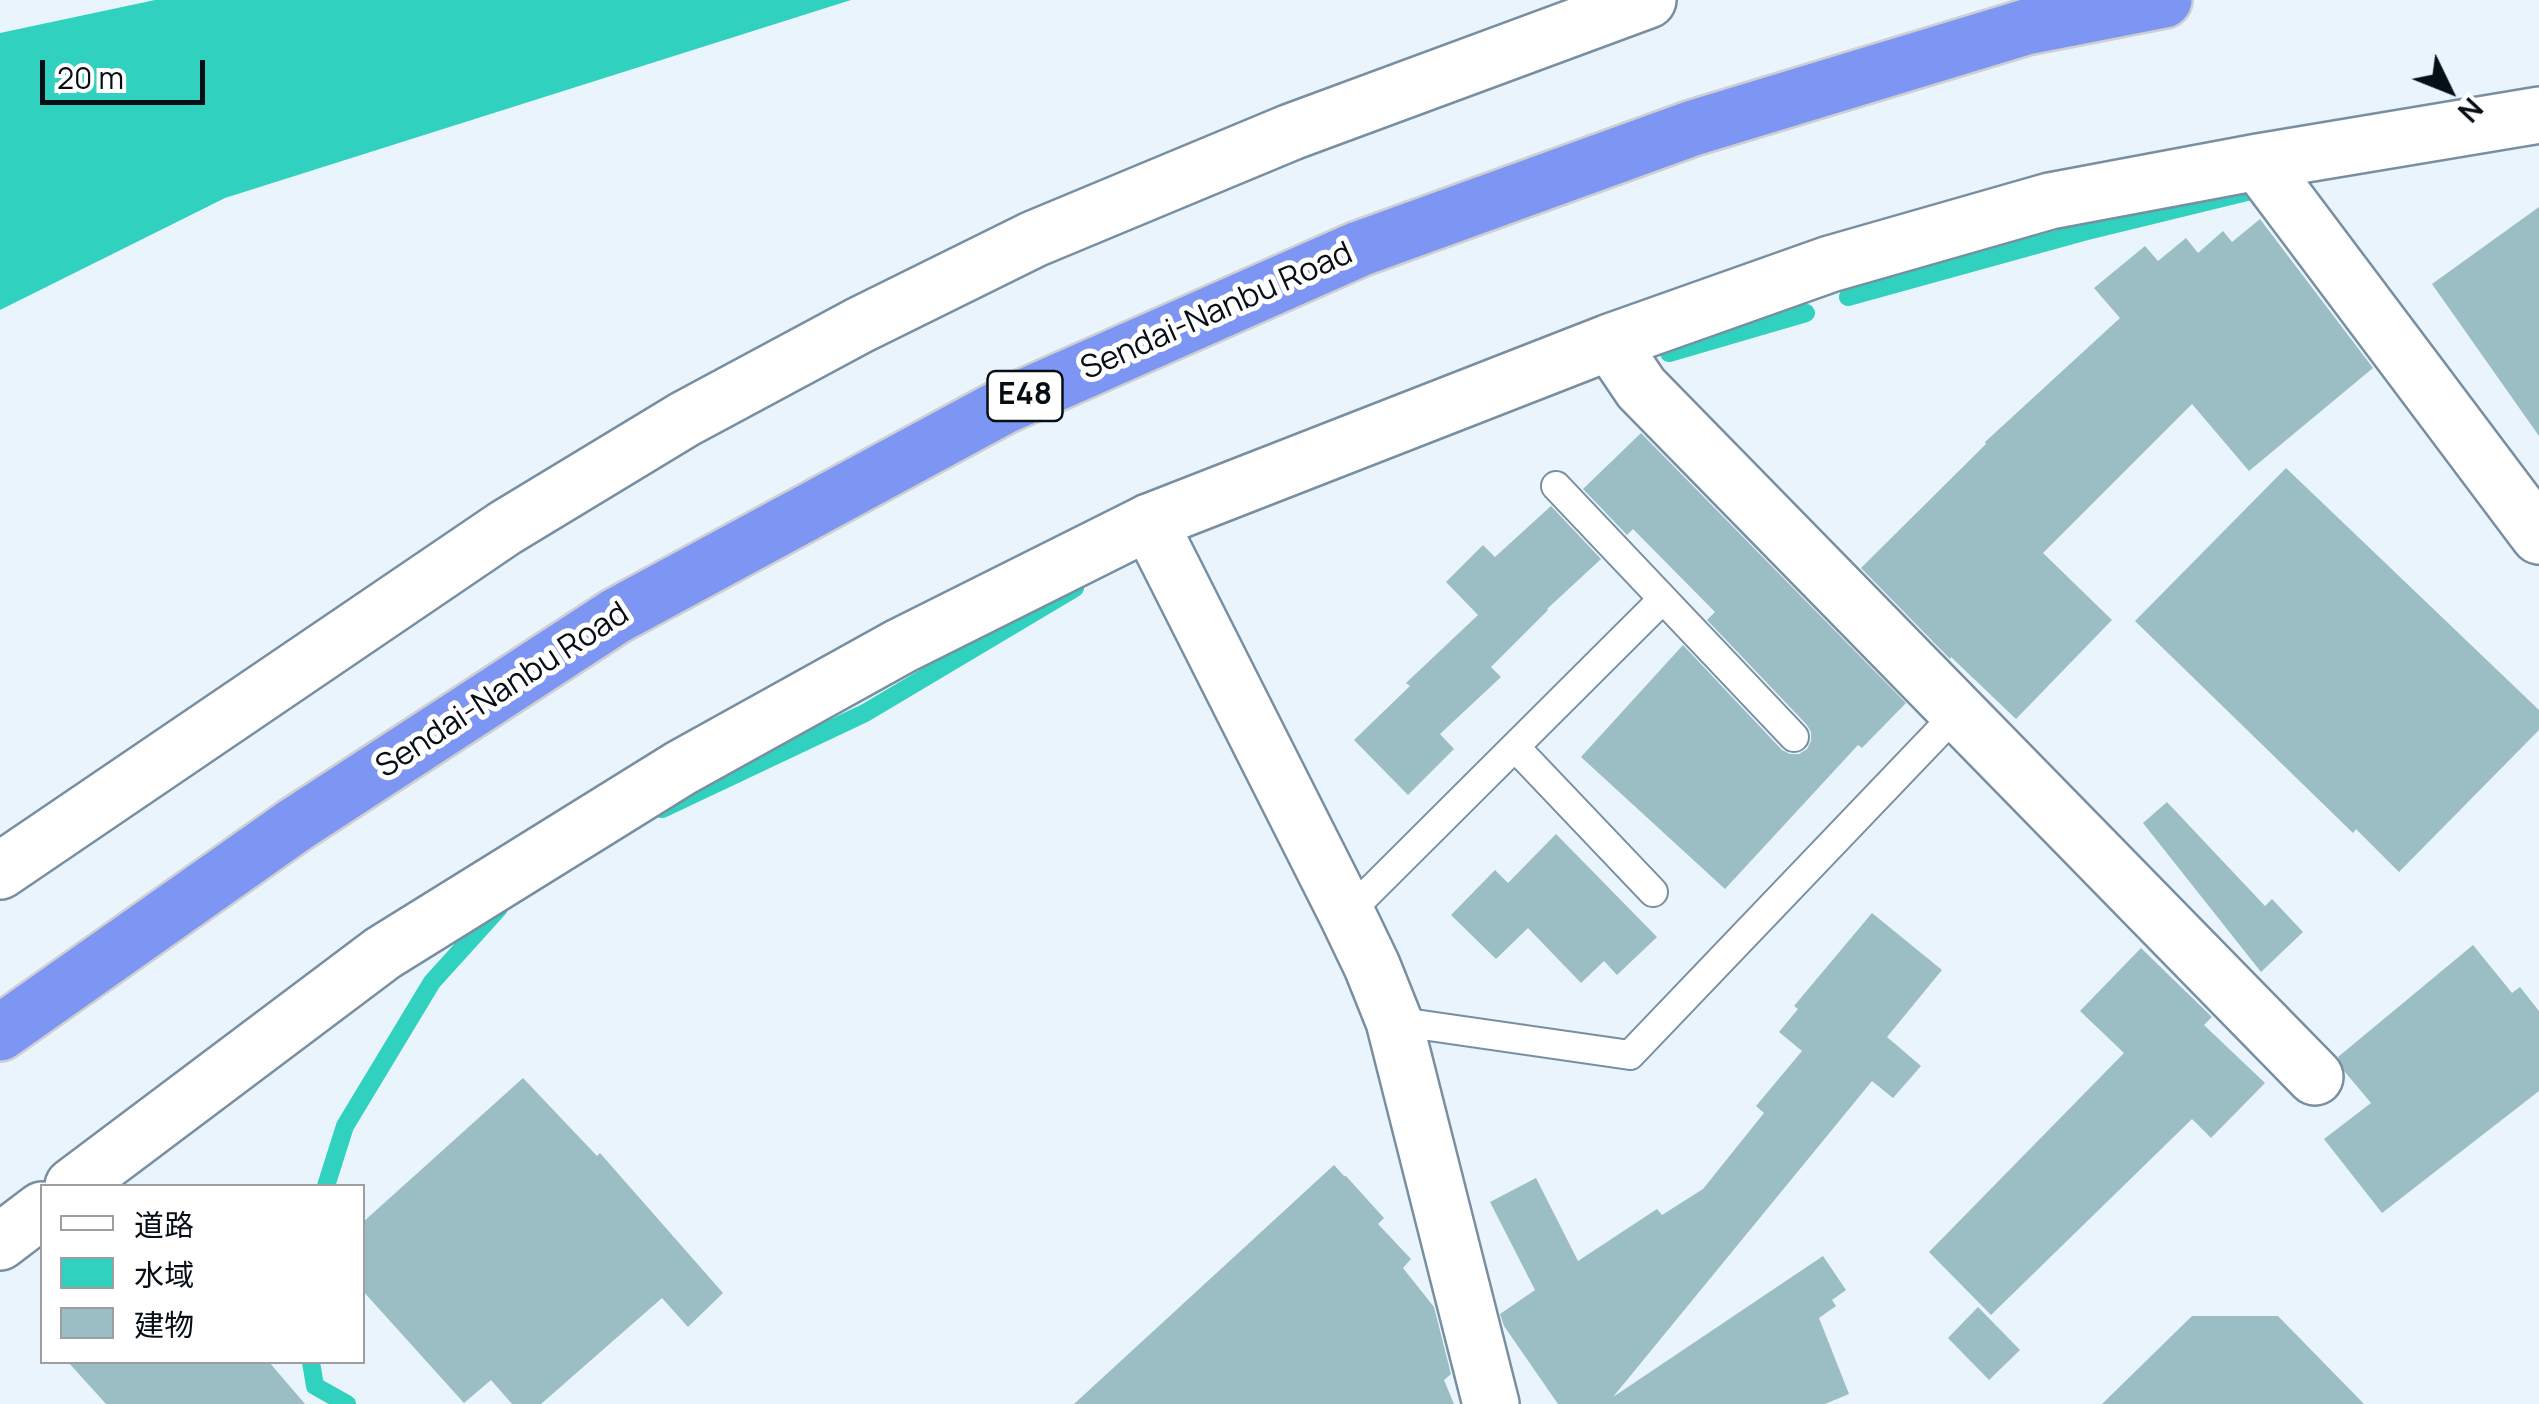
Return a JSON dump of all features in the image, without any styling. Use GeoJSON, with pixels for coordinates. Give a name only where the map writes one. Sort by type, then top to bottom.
{"type":"FeatureCollection","features":[{"type":"Feature","properties":{"kind":"highway","name":"Sendai-Nanbu Road"},"geometry":{"type":"LineString","coordinates":[[0,1033],[295,825],[616,616],[1004,406],[1359,249],[1693,128],[2026,27],[2164,0]]}},
{"type":"Feature","properties":{"kind":"street"},"geometry":{"type":"LineString","coordinates":[[0,871],[505,528],[685,419],[842,335],[1052,231],[1292,132],[1648,0]]}},
{"type":"Feature","properties":{"kind":"street"},"geometry":{"type":"LineString","coordinates":[[76,1184],[383,953],[681,768],[901,646],[1149,522],[1610,342],[1830,264],[2050,201],[2539,116]]}},
{"type":"Feature","properties":{"kind":"street"},"geometry":{"type":"LineString","coordinates":[[2258,162],[2539,536]]}},
{"type":"Feature","properties":{"kind":"street"},"geometry":{"type":"LineString","coordinates":[[1610,342],[1641,388],[2315,1077]]}},
{"type":"Feature","properties":{"kind":"street"},"geometry":{"type":"LineString","coordinates":[[1149,522],[1347,914],[1394,1021],[1491,1404]]}},
{"type":"Feature","properties":{"kind":"street"},"geometry":{"type":"LineString","coordinates":[[0,1242],[40,1212]]}},
{"type":"Feature","properties":{"kind":"lane"},"geometry":{"type":"LineString","coordinates":[[1556,486],[1794,737]]}},
{"type":"Feature","properties":{"kind":"lane"},"geometry":{"type":"LineString","coordinates":[[1347,914],[1662,600]]}},
{"type":"Feature","properties":{"kind":"lane"},"geometry":{"type":"LineString","coordinates":[[1394,1021],[1630,1056],[1958,712]]}},
{"type":"Feature","properties":{"kind":"lane"},"geometry":{"type":"LineString","coordinates":[[1514,748],[1653,892]]}},
{"type":"Feature","properties":{"kind":"water"},"geometry":{"type":"Polygon","coordinates":[[[155,0],[851,0],[225,198],[0,310],[0,33],[155,0]]]}},
{"type":"Feature","properties":{"kind":"building"},"geometry":{"type":"Polygon","coordinates":[[[2539,207],[2539,436],[2432,284],[2539,207]]]}},
{"type":"Feature","properties":{"kind":"building"},"geometry":{"type":"Polygon","coordinates":[[[2260,219],[2373,368],[2249,471],[2192,404],[2043,553],[2112,620],[2016,719],[1950,659],[1861,568],[1985,442],[2120,318],[2094,288],[2145,246],[2158,261],[2186,238],[2198,253],[2223,231],[2232,242],[2260,219]]]}},
{"type":"Feature","properties":{"kind":"building"},"geometry":{"type":"Polygon","coordinates":[[[1641,433],[1906,703],[1862,748],[1858,745],[1725,889],[1581,757],[1683,645],[1782,750],[1799,754],[1811,741],[1807,725],[1707,620],[1715,612],[1633,529],[1627,535],[1583,489],[1641,433]]]}},
{"type":"Feature","properties":{"kind":"building"},"geometry":{"type":"Polygon","coordinates":[[[2286,468],[2539,710],[2539,730],[2399,872],[2356,829],[2353,833],[2135,621],[2286,468]]]}},
{"type":"Feature","properties":{"kind":"building"},"geometry":{"type":"Polygon","coordinates":[[[1551,506],[1601,559],[1491,667],[1501,677],[1440,734],[1454,749],[1408,795],[1354,740],[1410,686],[1406,683],[1478,615],[1446,582],[1483,545],[1495,557],[1551,506]]]}},
{"type":"Feature","properties":{"kind":"building"},"geometry":{"type":"Polygon","coordinates":[[[2167,802],[2265,906],[2272,899],[2303,932],[2261,972],[2143,823],[2167,802]]]}},
{"type":"Feature","properties":{"kind":"building"},"geometry":{"type":"Polygon","coordinates":[[[1556,834],[1657,937],[1617,975],[1604,961],[1581,983],[1528,928],[1496,959],[1451,915],[1495,870],[1508,883],[1556,834]]]}},
{"type":"Feature","properties":{"kind":"building"},"geometry":{"type":"Polygon","coordinates":[[[1872,913],[1942,970],[1887,1037],[1921,1066],[1893,1098],[1872,1081],[1613,1397],[1823,1256],[1846,1290],[1832,1300],[1836,1306],[1819,1318],[1849,1394],[1825,1404],[1558,1404],[1504,1326],[1500,1314],[1535,1290],[1490,1202],[1536,1178],[1578,1261],[1657,1209],[1662,1215],[1703,1189],[1764,1113],[1756,1106],[1802,1051],[1779,1032],[1798,1009],[1794,1006],[1872,913]]]}},
{"type":"Feature","properties":{"kind":"building"},"geometry":{"type":"Polygon","coordinates":[[[2473,945],[2512,993],[2520,987],[2539,1011],[2539,1091],[2382,1213],[2324,1139],[2371,1103],[2345,1072],[2338,1057],[2473,945]]]}},
{"type":"Feature","properties":{"kind":"building"},"geometry":{"type":"Polygon","coordinates":[[[2141,948],[2212,1017],[2204,1025],[2265,1083],[2211,1138],[2192,1119],[1991,1315],[1929,1252],[2124,1053],[2080,1011],[2141,948]]]}},
{"type":"Feature","properties":{"kind":"building"},"geometry":{"type":"Polygon","coordinates":[[[523,1078],[597,1156],[600,1153],[723,1293],[688,1327],[662,1298],[541,1404],[512,1404],[491,1380],[464,1403],[365,1293],[365,1220],[523,1078]]]}},
{"type":"Feature","properties":{"kind":"building"},"geometry":{"type":"Polygon","coordinates":[[[1334,1165],[1384,1218],[1378,1224],[1411,1259],[1403,1268],[1434,1307],[1451,1374],[1444,1380],[1454,1404],[1074,1404],[1334,1165]]]}},
{"type":"Feature","properties":{"kind":"building"},"geometry":{"type":"Polygon","coordinates":[[[1978,1307],[2020,1350],[1989,1380],[1948,1338],[1978,1307]]]}},
{"type":"Feature","properties":{"kind":"building"},"geometry":{"type":"Polygon","coordinates":[[[2192,1316],[2278,1316],[2364,1404],[2102,1404],[2192,1316]]]}},
{"type":"Feature","properties":{"kind":"building"},"geometry":{"type":"Polygon","coordinates":[[[70,1364],[271,1364],[305,1404],[106,1404],[70,1364]]]}},
{"type":"Feature","properties":{"kind":"waterway"},"geometry":{"type":"LineString","coordinates":[[1848,297],[2083,232],[2251,191]]}},
{"type":"Feature","properties":{"kind":"waterway"},"geometry":{"type":"LineString","coordinates":[[1669,353],[1806,313]]}},
{"type":"Feature","properties":{"kind":"waterway"},"geometry":{"type":"LineString","coordinates":[[662,809],[865,713],[1075,588]]}},
{"type":"Feature","properties":{"kind":"waterway"},"geometry":{"type":"LineString","coordinates":[[327,1184],[345,1126],[432,982],[499,908]]}},
{"type":"Feature","properties":{"kind":"waterway"},"geometry":{"type":"LineString","coordinates":[[311,1364],[315,1386],[347,1404]]}}]}
